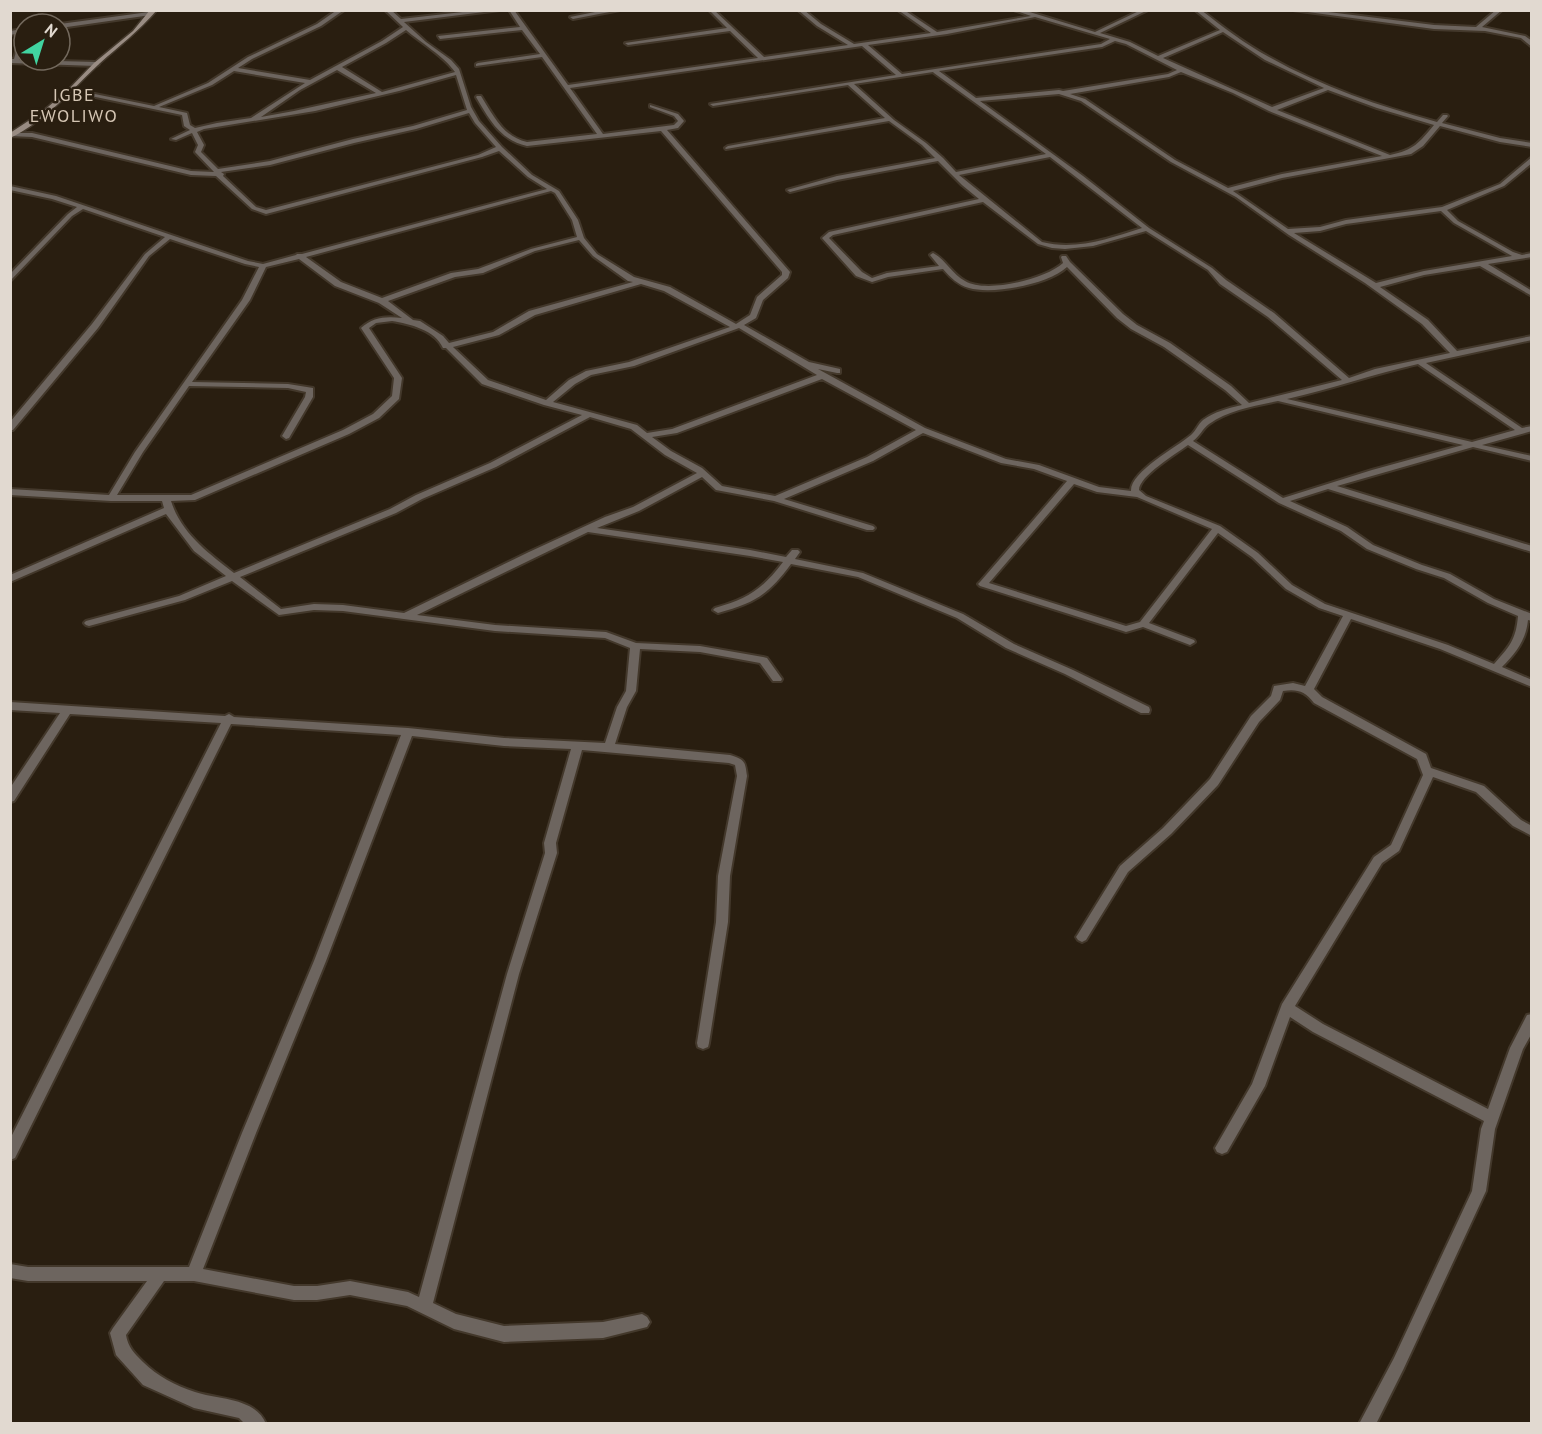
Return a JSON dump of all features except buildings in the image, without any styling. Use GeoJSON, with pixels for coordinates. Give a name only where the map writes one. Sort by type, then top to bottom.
{"type":"FeatureCollection","features":[{"type":"Feature","properties":{"kind":"street"},"geometry":{"type":"LineString","coordinates":[[153,107],[174,101],[210,84],[231,69],[319,25],[342,10]]}},
{"type":"Feature","properties":{"kind":"street"},"geometry":{"type":"LineString","coordinates":[[387,10],[449,61],[458,73],[470,111],[500,148],[530,176],[553,189],[574,220],[581,238],[595,255],[620,274],[635,282],[667,289],[738,326],[922,430],[1004,461],[1036,467],[1097,489],[1139,495],[1217,528],[1255,555],[1289,587],[1322,606],[1347,617],[1444,647],[1532,684]]}},
{"type":"Feature","properties":{"kind":"street"},"geometry":{"type":"LineString","coordinates":[[400,21],[498,10]]}},
{"type":"Feature","properties":{"kind":"street"},"geometry":{"type":"LineString","coordinates":[[511,10],[541,56],[601,135]]}},
{"type":"Feature","properties":{"kind":"street"},"geometry":{"type":"LineString","coordinates":[[573,17],[618,10]]}},
{"type":"Feature","properties":{"kind":"street"},"geometry":{"type":"LineString","coordinates":[[711,10],[762,58]]}},
{"type":"Feature","properties":{"kind":"street"},"geometry":{"type":"LineString","coordinates":[[800,10],[819,25],[852,44]]}},
{"type":"Feature","properties":{"kind":"street"},"geometry":{"type":"LineString","coordinates":[[900,10],[935,33]]}},
{"type":"Feature","properties":{"kind":"street"},"geometry":{"type":"LineString","coordinates":[[1096,33],[1146,10]]}},
{"type":"Feature","properties":{"kind":"street"},"geometry":{"type":"LineString","coordinates":[[1197,10],[1267,59],[1302,79],[1326,89],[1387,110],[1501,140],[1532,145]]}},
{"type":"Feature","properties":{"kind":"street"},"geometry":{"type":"LineString","coordinates":[[1295,10],[1434,27],[1448,26],[1472,30],[1482,28],[1523,37],[1532,46]]}},
{"type":"Feature","properties":{"kind":"street"},"geometry":{"type":"LineString","coordinates":[[1482,28],[1500,10]]}},
{"type":"Feature","properties":{"kind":"street"},"geometry":{"type":"LineString","coordinates":[[1020,11],[1032,17],[1115,39],[1271,110],[1388,156]]}},
{"type":"Feature","properties":{"kind":"street"},"geometry":{"type":"LineString","coordinates":[[72,24],[151,12]]}},
{"type":"Feature","properties":{"kind":"street"},"geometry":{"type":"LineString","coordinates":[[11,135],[70,91],[96,64],[135,32],[151,12]]}},
{"type":"Feature","properties":{"kind":"street"},"geometry":{"type":"LineString","coordinates":[[1383,20],[1389,15]]}},
{"type":"Feature","properties":{"kind":"street"},"geometry":{"type":"LineString","coordinates":[[565,87],[1032,17]]}},
{"type":"Feature","properties":{"kind":"street"},"geometry":{"type":"LineString","coordinates":[[255,119],[257,114],[306,83],[406,27]]}},
{"type":"Feature","properties":{"kind":"street"},"geometry":{"type":"LineString","coordinates":[[440,37],[523,28]]}},
{"type":"Feature","properties":{"kind":"street"},"geometry":{"type":"LineString","coordinates":[[628,43],[730,29]]}},
{"type":"Feature","properties":{"kind":"street"},"geometry":{"type":"LineString","coordinates":[[1159,58],[1223,30]]}},
{"type":"Feature","properties":{"kind":"street"},"geometry":{"type":"LineString","coordinates":[[713,104],[900,75],[936,72],[997,60],[1102,45],[1115,39]]}},
{"type":"Feature","properties":{"kind":"street"},"geometry":{"type":"LineString","coordinates":[[862,43],[900,75]]}},
{"type":"Feature","properties":{"kind":"street"},"geometry":{"type":"LineString","coordinates":[[478,65],[541,56]]}},
{"type":"Feature","properties":{"kind":"street"},"geometry":{"type":"LineString","coordinates":[[72,63],[96,64]]}},
{"type":"Feature","properties":{"kind":"street"},"geometry":{"type":"LineString","coordinates":[[241,64],[252,72]]}},
{"type":"Feature","properties":{"kind":"street"},"geometry":{"type":"LineString","coordinates":[[337,67],[380,93]]}},
{"type":"Feature","properties":{"kind":"street"},"geometry":{"type":"LineString","coordinates":[[231,69],[306,83]]}},
{"type":"Feature","properties":{"kind":"street"},"geometry":{"type":"LineString","coordinates":[[975,100],[1064,93],[1168,75],[1181,70]]}},
{"type":"Feature","properties":{"kind":"street"},"geometry":{"type":"LineString","coordinates":[[936,72],[1051,155],[1147,229],[1210,269],[1223,282],[1271,315],[1347,381]]}},
{"type":"Feature","properties":{"kind":"street"},"geometry":{"type":"LineString","coordinates":[[174,139],[192,129],[255,119],[380,93],[458,73]]}},
{"type":"Feature","properties":{"kind":"street"},"geometry":{"type":"LineString","coordinates":[[850,84],[941,159],[1020,230],[1063,256],[1120,316],[1134,327],[1167,345],[1228,388],[1246,404]]}},
{"type":"Feature","properties":{"kind":"street"},"geometry":{"type":"LineString","coordinates":[[1271,110],[1326,89]]}},
{"type":"Feature","properties":{"kind":"street"},"geometry":{"type":"LineString","coordinates":[[70,91],[185,114],[187,116],[185,123],[192,129],[201,145],[198,152],[208,165],[254,208],[266,212],[480,156],[500,148]]}},
{"type":"Feature","properties":{"kind":"street"},"geometry":{"type":"LineString","coordinates":[[1064,93],[1083,100],[1173,161],[1227,190],[1374,286],[1425,322],[1456,354]]}},
{"type":"Feature","properties":{"kind":"street"},"geometry":{"type":"LineString","coordinates":[[479,97],[495,123],[518,144],[538,144],[676,127],[681,121],[675,115],[652,106]]}},
{"type":"Feature","properties":{"kind":"street"},"geometry":{"type":"LineString","coordinates":[[11,135],[32,135],[191,173],[218,173],[408,130],[470,111]]}},
{"type":"Feature","properties":{"kind":"street"},"geometry":{"type":"LineString","coordinates":[[1227,190],[1282,176],[1409,153],[1416,150],[1444,116]]}},
{"type":"Feature","properties":{"kind":"street"},"geometry":{"type":"LineString","coordinates":[[728,148],[890,119]]}},
{"type":"Feature","properties":{"kind":"street"},"geometry":{"type":"LineString","coordinates":[[547,403],[572,382],[589,373],[631,364],[738,326],[753,316],[760,299],[785,276],[786,272],[662,128]]}},
{"type":"Feature","properties":{"kind":"street"},"geometry":{"type":"LineString","coordinates":[[956,174],[1051,155]]}},
{"type":"Feature","properties":{"kind":"street"},"geometry":{"type":"LineString","coordinates":[[790,190],[837,178],[941,159]]}},
{"type":"Feature","properties":{"kind":"street"},"geometry":{"type":"LineString","coordinates":[[1287,231],[1320,229],[1346,222],[1443,209],[1502,185],[1532,159]]}},
{"type":"Feature","properties":{"kind":"street"},"geometry":{"type":"LineString","coordinates":[[10,188],[54,197],[247,263],[263,266],[553,189]]}},
{"type":"Feature","properties":{"kind":"street"},"geometry":{"type":"LineString","coordinates":[[944,267],[887,275],[872,280],[859,274],[825,238],[831,233],[889,219],[984,200]]}},
{"type":"Feature","properties":{"kind":"street"},"geometry":{"type":"LineString","coordinates":[[10,279],[70,215],[82,207]]}},
{"type":"Feature","properties":{"kind":"street"},"geometry":{"type":"LineString","coordinates":[[1443,209],[1456,222],[1510,256]]}},
{"type":"Feature","properties":{"kind":"street"},"geometry":{"type":"LineString","coordinates":[[1051,248],[1115,239],[1147,229]]}},
{"type":"Feature","properties":{"kind":"street"},"geometry":{"type":"LineString","coordinates":[[10,429],[95,326],[147,255],[170,236]]}},
{"type":"Feature","properties":{"kind":"street"},"geometry":{"type":"LineString","coordinates":[[382,301],[454,274],[480,271],[533,250],[581,238]]}},
{"type":"Feature","properties":{"kind":"street"},"geometry":{"type":"LineString","coordinates":[[299,255],[338,284],[382,301],[440,338],[485,382],[547,403],[622,423],[646,435],[668,453],[702,474],[711,483],[729,491],[776,499],[870,528]]}},
{"type":"Feature","properties":{"kind":"street"},"geometry":{"type":"LineString","coordinates":[[933,255],[959,281],[976,288],[1040,279],[1059,272],[1067,262]]}},
{"type":"Feature","properties":{"kind":"street"},"geometry":{"type":"LineString","coordinates":[[1374,286],[1424,273],[1510,256],[1528,256]]}},
{"type":"Feature","properties":{"kind":"street"},"geometry":{"type":"LineString","coordinates":[[1481,263],[1532,294]]}},
{"type":"Feature","properties":{"kind":"street"},"geometry":{"type":"LineString","coordinates":[[111,498],[186,384],[246,300],[263,266]]}},
{"type":"Feature","properties":{"kind":"street"},"geometry":{"type":"LineString","coordinates":[[446,346],[493,335],[532,313],[635,282]]}},
{"type":"Feature","properties":{"kind":"street"},"geometry":{"type":"LineString","coordinates":[[10,579],[168,504],[205,494],[266,468],[300,450],[346,432],[376,416],[396,397],[398,378],[365,328],[374,321],[392,319],[414,322]]}},
{"type":"Feature","properties":{"kind":"street"},"geometry":{"type":"LineString","coordinates":[[1139,495],[1135,491],[1137,480],[1196,435],[1204,423],[1229,410],[1420,362],[1532,338]]}},
{"type":"Feature","properties":{"kind":"street"},"geometry":{"type":"LineString","coordinates":[[1420,362],[1521,431]]}},
{"type":"Feature","properties":{"kind":"street"},"geometry":{"type":"LineString","coordinates":[[806,364],[837,371]]}},
{"type":"Feature","properties":{"kind":"street"},"geometry":{"type":"LineString","coordinates":[[646,435],[674,431],[823,376]]}},
{"type":"Feature","properties":{"kind":"street"},"geometry":{"type":"LineString","coordinates":[[186,384],[288,386],[310,390],[309,398],[286,436]]}},
{"type":"Feature","properties":{"kind":"street"},"geometry":{"type":"LineString","coordinates":[[1275,399],[1312,405],[1532,459]]}},
{"type":"Feature","properties":{"kind":"street"},"geometry":{"type":"LineString","coordinates":[[90,622],[182,598],[393,512],[419,497],[477,473],[588,415]]}},
{"type":"Feature","properties":{"kind":"street"},"geometry":{"type":"LineString","coordinates":[[1282,501],[1348,480],[1427,459],[1468,444],[1532,428]]}},
{"type":"Feature","properties":{"kind":"street"},"geometry":{"type":"LineString","coordinates":[[776,499],[870,459],[922,430]]}},
{"type":"Feature","properties":{"kind":"street"},"geometry":{"type":"LineString","coordinates":[[1187,441],[1282,501],[1344,529],[1370,547],[1455,579],[1491,601],[1527,616],[1522,634],[1513,650],[1498,665]]}},
{"type":"Feature","properties":{"kind":"street"},"geometry":{"type":"LineString","coordinates":[[404,617],[587,529],[636,509],[702,474]]}},
{"type":"Feature","properties":{"kind":"street"},"geometry":{"type":"LineString","coordinates":[[1072,480],[983,584],[1126,629],[1143,624],[1217,528]]}},
{"type":"Feature","properties":{"kind":"street"},"geometry":{"type":"LineString","coordinates":[[1330,487],[1532,549]]}},
{"type":"Feature","properties":{"kind":"street"},"geometry":{"type":"LineString","coordinates":[[10,492],[168,504]]}},
{"type":"Feature","properties":{"kind":"street"},"geometry":{"type":"LineString","coordinates":[[168,504],[175,523],[197,549],[279,612],[314,607],[343,608],[495,628],[606,635],[635,646],[700,649],[763,660],[777,680]]}},
{"type":"Feature","properties":{"kind":"street"},"geometry":{"type":"LineString","coordinates":[[587,529],[792,557],[860,575],[960,616],[1010,646],[1145,710]]}},
{"type":"Feature","properties":{"kind":"street"},"geometry":{"type":"LineString","coordinates":[[718,610],[748,602],[771,586],[792,557]]}},
{"type":"Feature","properties":{"kind":"street"},"geometry":{"type":"LineString","coordinates":[[1309,691],[1317,670],[1337,639],[1347,617]]}},
{"type":"Feature","properties":{"kind":"street"},"geometry":{"type":"LineString","coordinates":[[1143,624],[1190,642]]}},
{"type":"Feature","properties":{"kind":"street"},"geometry":{"type":"LineString","coordinates":[[609,747],[622,707],[631,691],[635,646]]}},
{"type":"Feature","properties":{"kind":"street"},"geometry":{"type":"LineString","coordinates":[[1082,937],[1124,869],[1167,831],[1214,782],[1255,719],[1276,697],[1278,688],[1293,686],[1309,691],[1318,700],[1422,757],[1428,775],[1395,848],[1378,860],[1287,1008],[1258,1086],[1222,1148]]}},
{"type":"Feature","properties":{"kind":"street"},"geometry":{"type":"LineString","coordinates":[[10,706],[229,718],[577,747],[609,747],[730,759],[740,763],[742,776],[724,876],[722,922],[702,1043]]}},
{"type":"Feature","properties":{"kind":"street"},"geometry":{"type":"LineString","coordinates":[[10,798],[68,710]]}},
{"type":"Feature","properties":{"kind":"street"},"geometry":{"type":"LineString","coordinates":[[10,1154],[229,718]]}},
{"type":"Feature","properties":{"kind":"street"},"geometry":{"type":"LineString","coordinates":[[194,1274],[320,961],[408,732]]}},
{"type":"Feature","properties":{"kind":"street"},"geometry":{"type":"LineString","coordinates":[[424,1307],[513,974],[551,853],[550,843],[577,747]]}},
{"type":"Feature","properties":{"kind":"street"},"geometry":{"type":"LineString","coordinates":[[1427,771],[1480,789],[1517,823],[1532,832]]}},
{"type":"Feature","properties":{"kind":"street"},"geometry":{"type":"LineString","coordinates":[[1287,1008],[1318,1028],[1492,1118]]}},
{"type":"Feature","properties":{"kind":"street"},"geometry":{"type":"LineString","coordinates":[[1367,1424],[1399,1363],[1479,1191],[1488,1129],[1517,1048],[1532,1019]]}},
{"type":"Feature","properties":{"kind":"street"},"geometry":{"type":"LineString","coordinates":[[10,1271],[28,1274],[194,1274],[294,1293],[317,1293],[350,1288],[382,1292],[408,1299],[454,1321],[504,1334],[603,1330],[642,1322]]}},
{"type":"Feature","properties":{"kind":"street"},"geometry":{"type":"LineString","coordinates":[[160,1275],[118,1333],[121,1350],[149,1379],[194,1400],[243,1411],[258,1424]]}},
{"type":"Feature","properties":{"kind":"district","name":"IGBE EWOLIWO"},"geometry":{"type":"Point","coordinates":[74,106]}}]}
